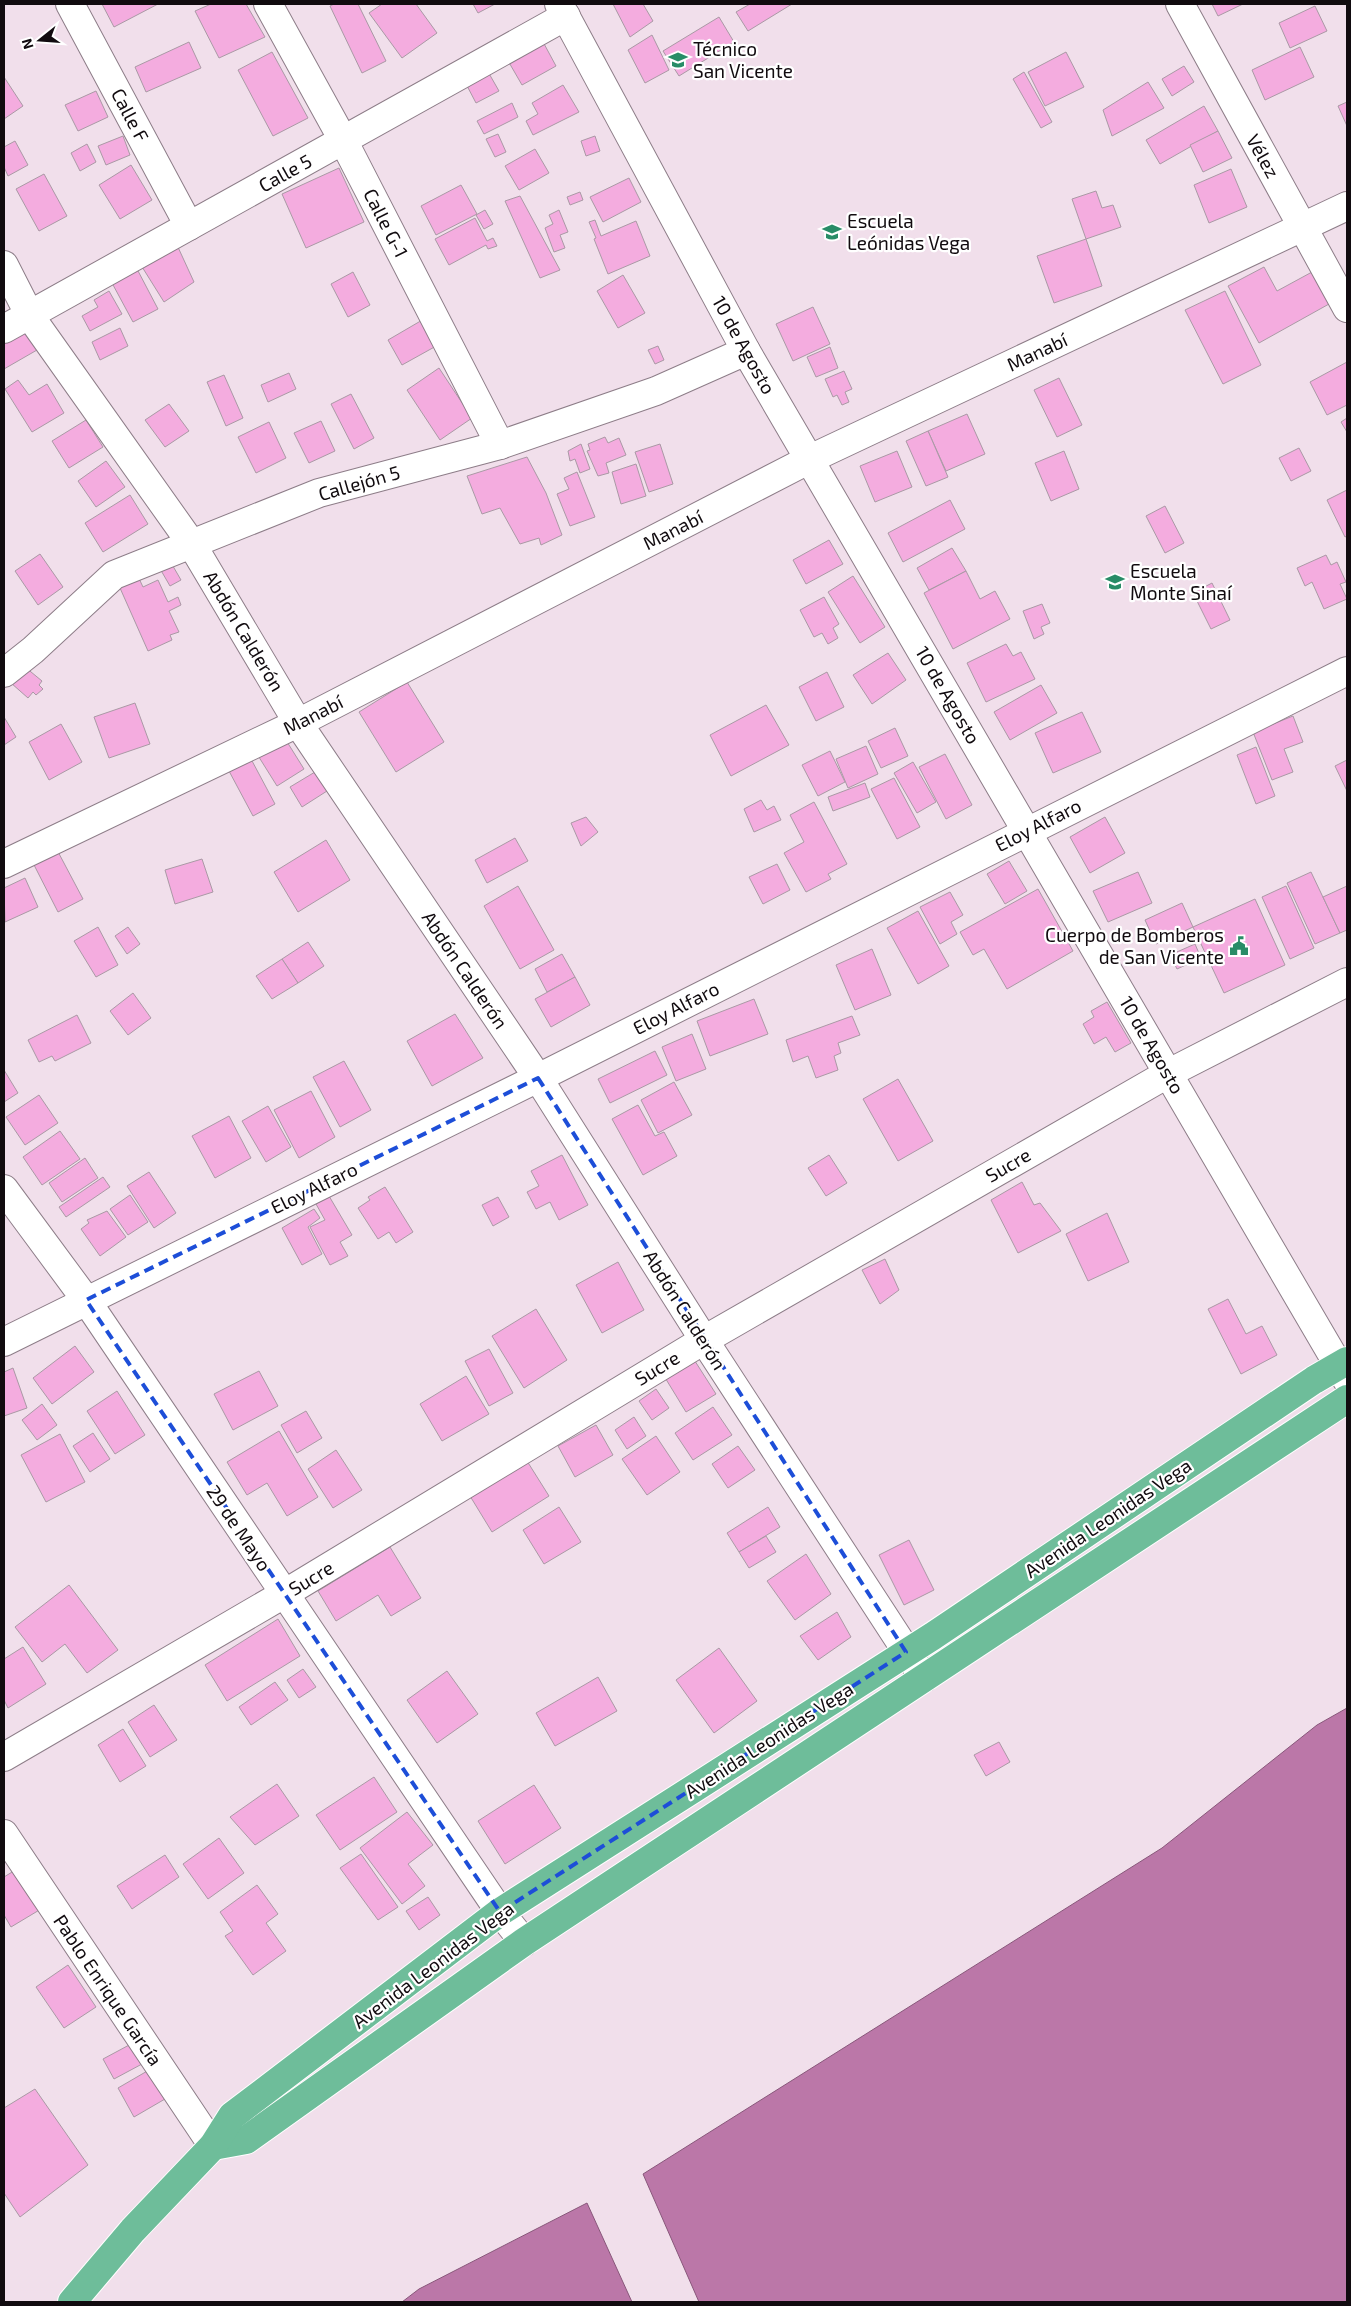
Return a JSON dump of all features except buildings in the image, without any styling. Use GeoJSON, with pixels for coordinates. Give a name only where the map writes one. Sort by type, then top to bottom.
{"type":"FeatureCollection","features":[{"type":"Feature","properties":{"kind":"highway","name":"Avenida Leonidas Vega"},"geometry":{"type":"LineString","coordinates":[[72,2302],[133,2230],[213,2146],[232,2116],[500,1912],[933,1636],[1314,1380],[1344,1369]]}},
{"type":"Feature","properties":{"kind":"highway","name":"Avenida Leonidas Vega"},"geometry":{"type":"LineString","coordinates":[[213,2146],[246,2140],[524,1942],[1347,1399]]}},
{"type":"Feature","properties":{"kind":"street","name":"Calle F"},"geometry":{"type":"LineString","coordinates":[[70,4],[189,226]]}},
{"type":"Feature","properties":{"kind":"street","name":"Calle G-1"},"geometry":{"type":"LineString","coordinates":[[268,4],[343,140],[500,445]]}},
{"type":"Feature","properties":{"kind":"street","name":"Vélez"},"geometry":{"type":"LineString","coordinates":[[1180,4],[1347,308]]}},
{"type":"Feature","properties":{"kind":"street","name":"Calle 5"},"geometry":{"type":"LineString","coordinates":[[4,329],[343,140],[562,10]]}},
{"type":"Feature","properties":{"kind":"street","name":"10 de Agosto"},"geometry":{"type":"LineString","coordinates":[[562,10],[746,351],[1344,1369]]}},
{"type":"Feature","properties":{"kind":"street","name":"Manabí"},"geometry":{"type":"LineString","coordinates":[[4,864],[298,723],[810,459],[1347,206]]}},
{"type":"Feature","properties":{"kind":"street","name":"Abdón Calderón"},"geometry":{"type":"LineString","coordinates":[[4,265],[30,316],[191,544],[298,723],[538,1078],[704,1340],[924,1678]]}},
{"type":"Feature","properties":{"kind":"street","name":"Callejón 5"},"geometry":{"type":"LineString","coordinates":[[4,673],[33,650],[114,575],[319,493],[500,445],[656,391],[746,351]]}},
{"type":"Feature","properties":{"kind":"street","name":"Eloy Alfaro"},"geometry":{"type":"LineString","coordinates":[[4,1342],[538,1078],[1027,830],[1347,671]]}},
{"type":"Feature","properties":{"kind":"street","name":"Sucre"},"geometry":{"type":"LineString","coordinates":[[4,1757],[284,1594],[704,1340],[1169,1073],[1347,982]]}},
{"type":"Feature","properties":{"kind":"street","name":"29 de Mayo"},"geometry":{"type":"LineString","coordinates":[[4,1189],[86,1300],[500,1912],[524,1942]]}},
{"type":"Feature","properties":{"kind":"street","name":"Pablo Enrique García"},"geometry":{"type":"LineString","coordinates":[[4,1834],[213,2146]]}},
{"type":"Feature","properties":{"kind":"highlighted area"},"geometry":{"type":"Polygon","coordinates":[[[538,1078],[906,1652],[500,1912],[86,1300],[538,1078]]]}},
{"type":"Feature","properties":{"kind":"shaded area"},"geometry":{"type":"Polygon","coordinates":[[[1347,1708],[1347,2302],[699,2302],[643,2174],[1162,1848],[1317,1725],[1347,1708]]]}},
{"type":"Feature","properties":{"kind":"shaded area"},"geometry":{"type":"Polygon","coordinates":[[[587,2203],[632,2302],[402,2302],[419,2289],[587,2203]]]}},
{"type":"Feature","properties":{"kind":"place","name":"Técnico San Vicente"},"geometry":{"type":"Point","coordinates":[678,60]}},
{"type":"Feature","properties":{"kind":"place","name":"Escuela Leónidas Vega"},"geometry":{"type":"Point","coordinates":[832,232]}},
{"type":"Feature","properties":{"kind":"place","name":"Escuela Monte Sinaí"},"geometry":{"type":"Point","coordinates":[1115,582]}},
{"type":"Feature","properties":{"kind":"place","name":"Cuerpo de Bomberos de San Vicente"},"geometry":{"type":"Point","coordinates":[1239,946]}}]}
